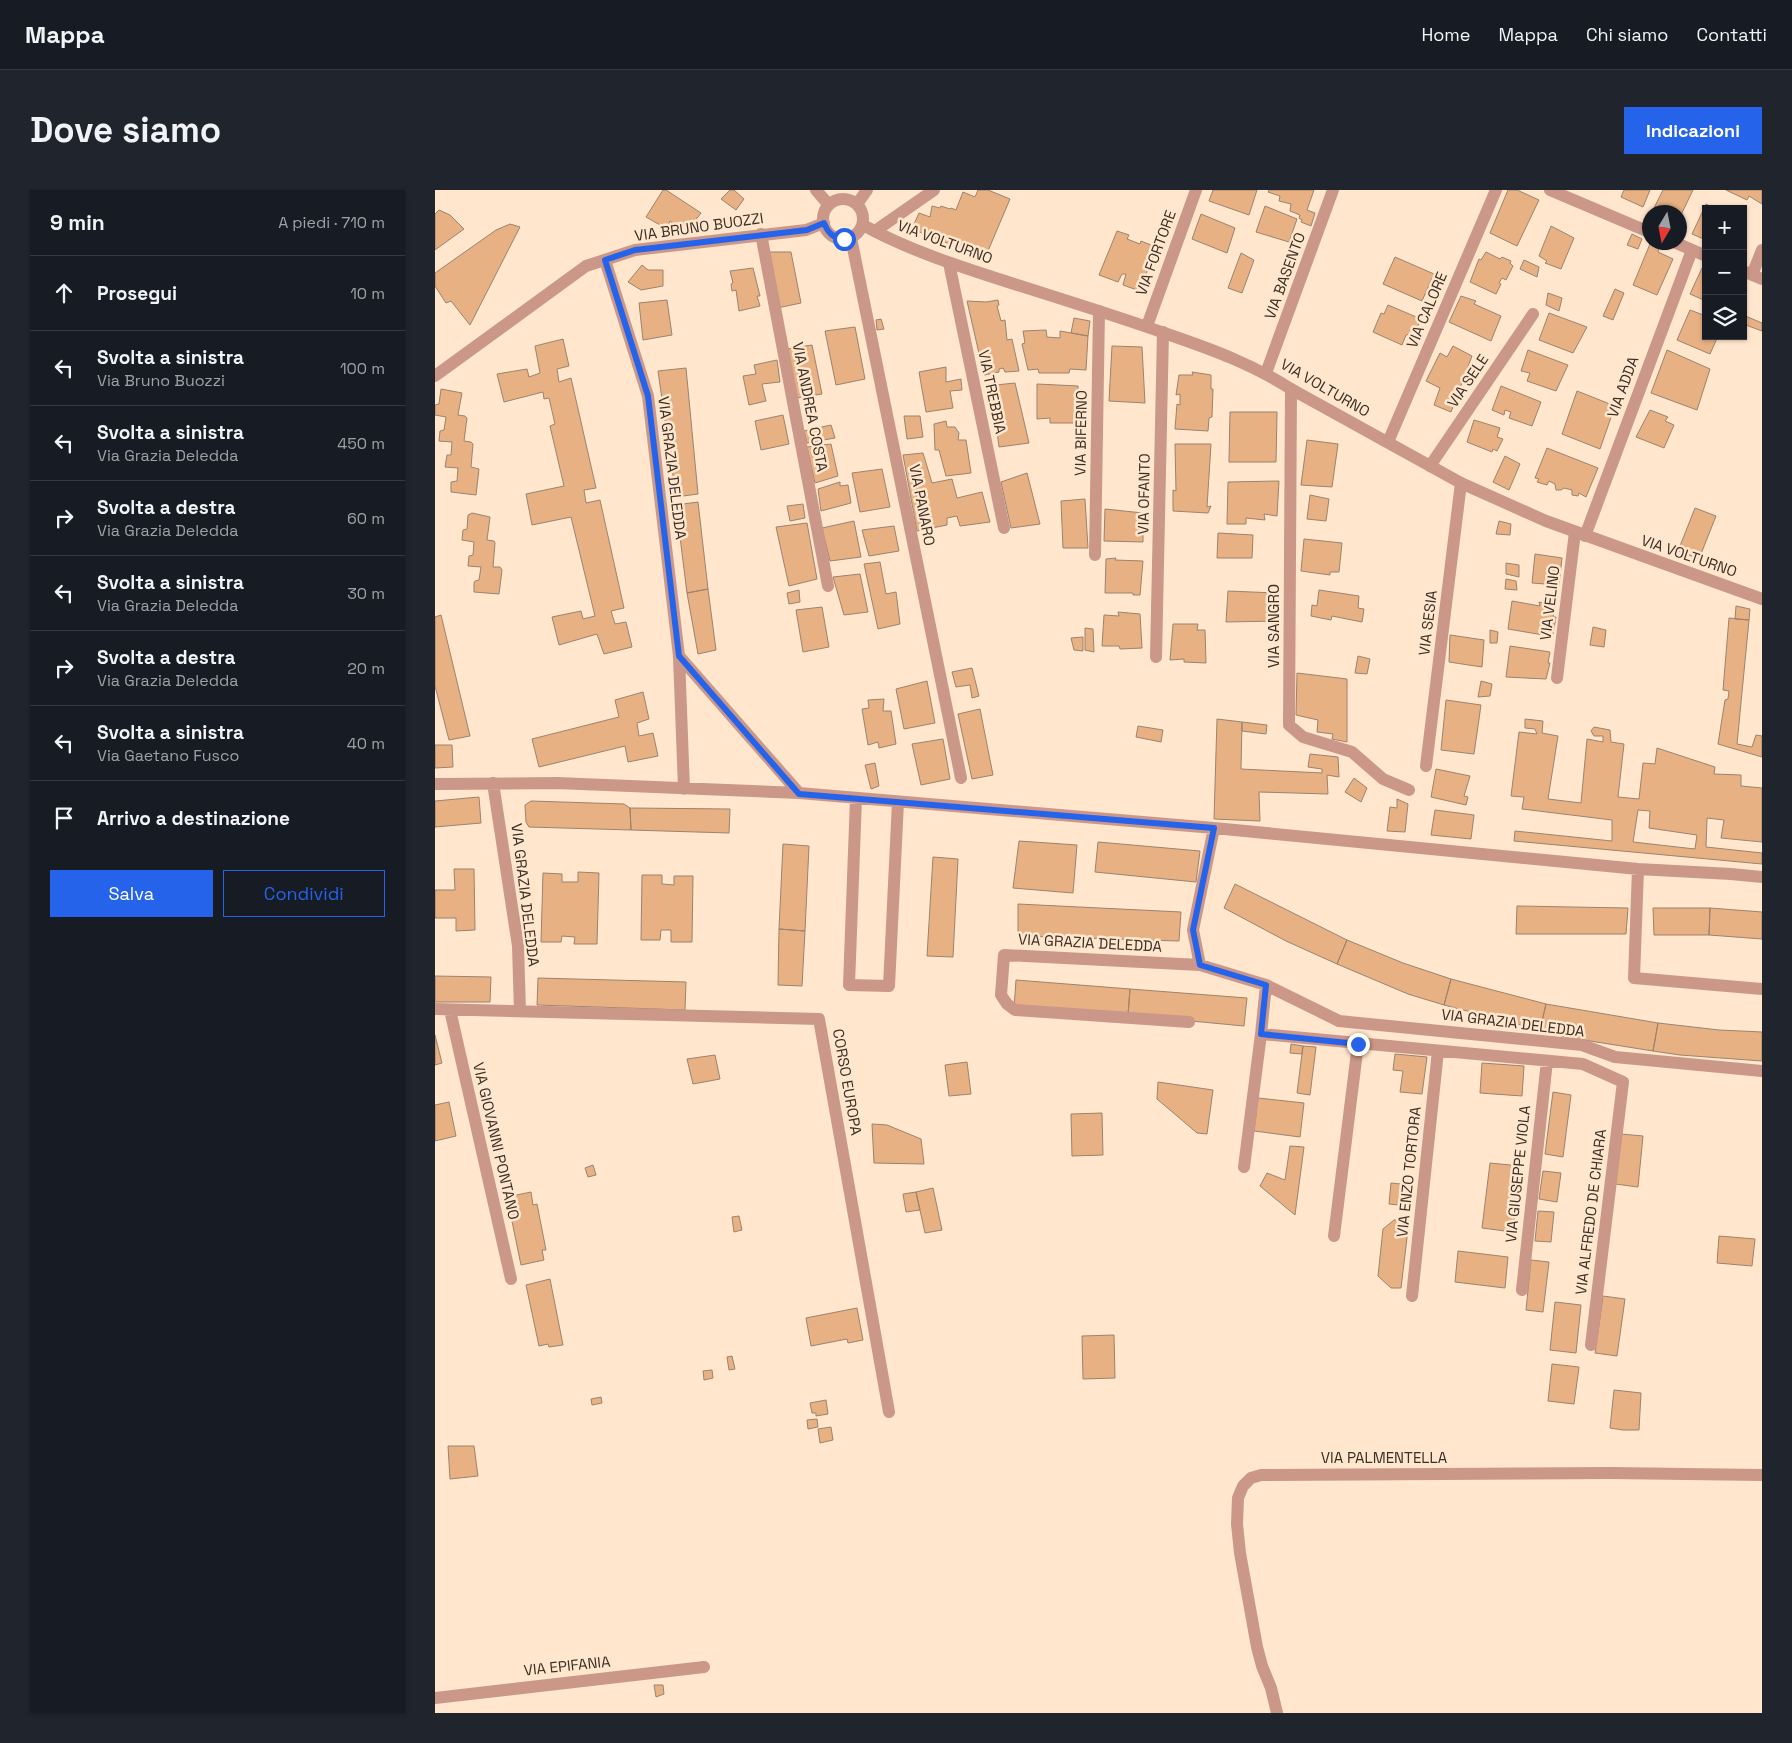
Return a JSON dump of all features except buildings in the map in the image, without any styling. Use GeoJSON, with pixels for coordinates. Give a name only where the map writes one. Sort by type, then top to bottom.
{"type":"FeatureCollection","features":[{"type":"Feature","properties":{"kind":"street"},"geometry":{"type":"LineString","coordinates":[[816,190],[829,205]]}},
{"type":"Feature","properties":{"kind":"street"},"geometry":{"type":"LineString","coordinates":[[857,204],[867,190]]}},
{"type":"Feature","properties":{"kind":"street"},"geometry":{"type":"LineString","coordinates":[[875,231],[934,190]]}},
{"type":"Feature","properties":{"kind":"street","name":"VIA FORTORE"},"geometry":{"type":"LineString","coordinates":[[1147,326],[1196,190]]}},
{"type":"Feature","properties":{"kind":"street","name":"VIA BASENTO"},"geometry":{"type":"LineString","coordinates":[[1266,373],[1333,190]]}},
{"type":"Feature","properties":{"kind":"street","name":"VIA CALORE"},"geometry":{"type":"LineString","coordinates":[[1388,442],[1496,190]]}},
{"type":"Feature","properties":{"kind":"street"},"geometry":{"type":"LineString","coordinates":[[1550,190],[1642,229]]}},
{"type":"Feature","properties":{"kind":"street"},"geometry":{"type":"LineString","coordinates":[[846,199],[857,204],[863,213],[863,225],[856,235],[851,238],[837,238],[826,230],[823,217],[829,205],[834,201],[846,199]]}},
{"type":"Feature","properties":{"kind":"street","name":"VIA BRUNO BUOZZI"},"geometry":{"type":"LineString","coordinates":[[435,376],[587,266],[635,250],[807,230],[824,223]]}},
{"type":"Feature","properties":{"kind":"street","name":"VIA VOLTURNO"},"geometry":{"type":"LineString","coordinates":[[863,225],[890,240],[949,263],[1147,326],[1215,350],[1266,373],[1291,389],[1461,483],[1547,522],[1762,599]]}},
{"type":"Feature","properties":{"kind":"street","name":"VIA ANDREA COSTA"},"geometry":{"type":"LineString","coordinates":[[761,234],[828,586]]}},
{"type":"Feature","properties":{"kind":"street","name":"VIA PANARO"},"geometry":{"type":"LineString","coordinates":[[851,238],[961,778]]}},
{"type":"Feature","properties":{"kind":"street"},"geometry":{"type":"LineString","coordinates":[[1687,248],[1702,254]]}},
{"type":"Feature","properties":{"kind":"street","name":"VIA ADDA"},"geometry":{"type":"LineString","coordinates":[[1580,534],[1692,250]]}},
{"type":"Feature","properties":{"kind":"street"},"geometry":{"type":"LineString","coordinates":[[1753,275],[1762,250]]}},
{"type":"Feature","properties":{"kind":"street","name":"VIA GRAZIA DELEDDA"},"geometry":{"type":"LineString","coordinates":[[605,260],[648,396],[679,656],[684,789]]}},
{"type":"Feature","properties":{"kind":"street","name":"VIA TREBBIA"},"geometry":{"type":"LineString","coordinates":[[949,263],[1004,528]]}},
{"type":"Feature","properties":{"kind":"street","name":"VIA BIFERNO"},"geometry":{"type":"LineString","coordinates":[[1095,555],[1099,311]]}},
{"type":"Feature","properties":{"kind":"street","name":"VIA SELE"},"geometry":{"type":"LineString","coordinates":[[1430,466],[1533,314]]}},
{"type":"Feature","properties":{"kind":"street","name":"VIA OFANTO"},"geometry":{"type":"LineString","coordinates":[[1157,657],[1163,332]]}},
{"type":"Feature","properties":{"kind":"street","name":"VIA SANGRO"},"geometry":{"type":"LineString","coordinates":[[1291,389],[1289,725],[1303,737],[1352,752],[1383,779],[1409,790]]}},
{"type":"Feature","properties":{"kind":"street","name":"VIA SESIA"},"geometry":{"type":"LineString","coordinates":[[1426,766],[1461,483]]}},
{"type":"Feature","properties":{"kind":"street","name":"VIA VELINO"},"geometry":{"type":"LineString","coordinates":[[1557,678],[1580,534]]}},
{"type":"Feature","properties":{"kind":"street"},"geometry":{"type":"LineString","coordinates":[[679,656],[799,794]]}},
{"type":"Feature","properties":{"kind":"street","name":"VIA GRAZIA DELEDDA"},"geometry":{"type":"LineString","coordinates":[[493,783],[518,946],[520,1011]]}},
{"type":"Feature","properties":{"kind":"street"},"geometry":{"type":"LineString","coordinates":[[435,784],[557,783],[799,794],[1214,828],[1639,869],[1762,877]]}},
{"type":"Feature","properties":{"kind":"street"},"geometry":{"type":"LineString","coordinates":[[856,798],[849,985],[889,986],[898,802]]}},
{"type":"Feature","properties":{"kind":"street"},"geometry":{"type":"LineString","coordinates":[[1200,965],[1193,930],[1214,828]]}},
{"type":"Feature","properties":{"kind":"street"},"geometry":{"type":"LineString","coordinates":[[1639,869],[1633,978],[1762,989]]}},
{"type":"Feature","properties":{"kind":"street","name":"VIA GRAZIA DELEDDA"},"geometry":{"type":"LineString","coordinates":[[1189,1022],[1015,1010],[1007,1004],[1001,995],[1004,955],[1200,965],[1266,985],[1339,1021],[1582,1045],[1615,1057],[1762,1071]]}},
{"type":"Feature","properties":{"kind":"street"},"geometry":{"type":"LineString","coordinates":[[1244,1167],[1266,985]]}},
{"type":"Feature","properties":{"kind":"street","name":"CORSO EUROPA"},"geometry":{"type":"LineString","coordinates":[[435,1009],[819,1019],[889,1412]]}},
{"type":"Feature","properties":{"kind":"street","name":"VIA GIOVANNI PONTANO"},"geometry":{"type":"LineString","coordinates":[[450,1010],[511,1279]]}},
{"type":"Feature","properties":{"kind":"street"},"geometry":{"type":"LineString","coordinates":[[1261,1034],[1547,1061]]}},
{"type":"Feature","properties":{"kind":"street"},"geometry":{"type":"LineString","coordinates":[[1334,1236],[1358,1044]]}},
{"type":"Feature","properties":{"kind":"street","name":"VIA ENZO TORTORA"},"geometry":{"type":"LineString","coordinates":[[1412,1296],[1438,1051]]}},
{"type":"Feature","properties":{"kind":"street","name":"VIA ALFREDO DE CHIARA"},"geometry":{"type":"LineString","coordinates":[[1547,1061],[1583,1064],[1623,1082],[1591,1345]]}},
{"type":"Feature","properties":{"kind":"street","name":"VIA GIUSEPPE VIOLA"},"geometry":{"type":"LineString","coordinates":[[1522,1290],[1547,1061]]}},
{"type":"Feature","properties":{"kind":"street","name":"VIA PALMENTELLA"},"geometry":{"type":"LineString","coordinates":[[1277,1713],[1271,1688],[1257,1647],[1238,1534],[1237,1498],[1243,1486],[1251,1478],[1261,1475],[1611,1473],[1762,1475]]}},
{"type":"Feature","properties":{"kind":"street","name":"VIA EPIFANIA"},"geometry":{"type":"LineString","coordinates":[[435,1698],[704,1667]]}},
{"type":"Feature","properties":{"kind":"route"},"geometry":{"type":"LineString","coordinates":[[844,239],[831,235],[826,230],[824,223],[807,230],[635,250],[605,260],[648,396],[679,656],[799,794],[1214,828],[1193,930],[1200,965],[1266,985],[1261,1034],[1358,1044]]}}]}
